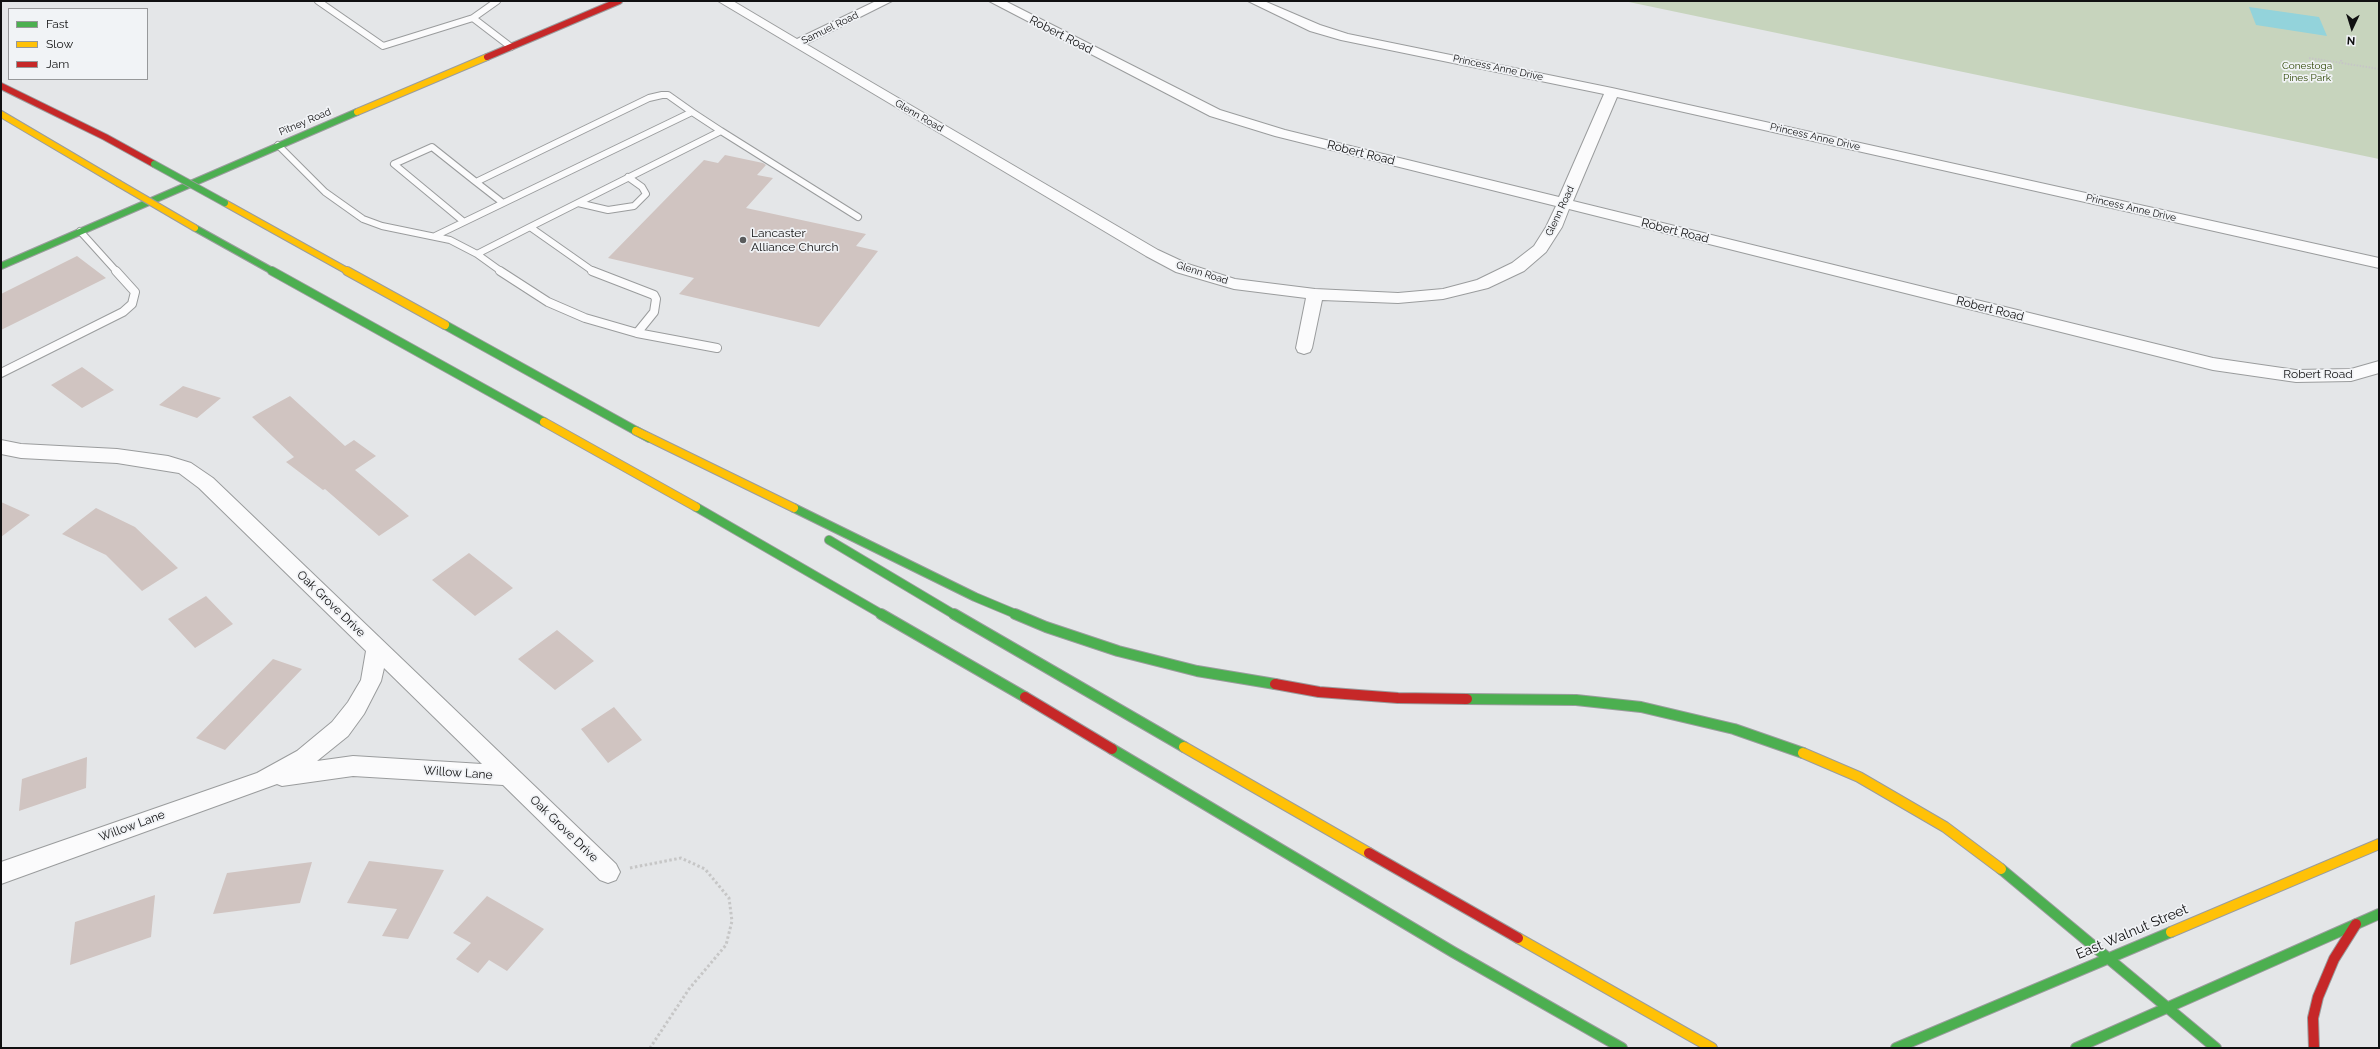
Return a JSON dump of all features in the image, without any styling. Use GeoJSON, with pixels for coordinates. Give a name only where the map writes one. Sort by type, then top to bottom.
{"type":"FeatureCollection","features":[{"type":"Feature","properties":{"kind":"main road","name":"Pitney Road"},"geometry":{"type":"LineString","coordinates":[[1,266],[278,145],[619,1]]}},
{"type":"Feature","properties":{"kind":"main road"},"geometry":{"type":"LineString","coordinates":[[1,86],[105,137],[791,518]]}},
{"type":"Feature","properties":{"kind":"main road"},"geometry":{"type":"LineString","coordinates":[[1,115],[195,228],[338,306],[753,539],[1009,687],[1453,952],[1622,1048]]}},
{"type":"Feature","properties":{"kind":"main road"},"geometry":{"type":"LineString","coordinates":[[636,431],[976,598],[1046,627],[1124,652],[1204,672],[1319,692],[1398,698],[1576,700],[1641,707],[1702,720],[1771,741],[1828,762],[1859,777],[1939,823],[2008,874],[2216,1048]]}},
{"type":"Feature","properties":{"kind":"main road"},"geometry":{"type":"LineString","coordinates":[[818,534],[1048,670],[1712,1048]]}},
{"type":"Feature","properties":{"kind":"main road","name":"East Walnut Street"},"geometry":{"type":"LineString","coordinates":[[1896,1048],[2379,844]]}},
{"type":"Feature","properties":{"kind":"main road"},"geometry":{"type":"LineString","coordinates":[[2076,1048],[2379,914]]}},
{"type":"Feature","properties":{"kind":"main road"},"geometry":{"type":"LineString","coordinates":[[2314,1048],[2314,1018],[2318,997],[2334,958],[2356,924]]}},
{"type":"Feature","properties":{"kind":"main road"},"geometry":{"type":"LineString","coordinates":[[1453,952],[1545,1016]]}},
{"type":"Feature","properties":{"kind":"street","name":"Glenn Road"},"geometry":{"type":"LineString","coordinates":[[724,1],[1152,253],[1182,268],[1234,284],[1315,294],[1398,298],[1443,294],[1482,284],[1518,267],[1540,248],[1554,227],[1612,92]]}},
{"type":"Feature","properties":{"kind":"street","name":"Samuel Road"},"geometry":{"type":"LineString","coordinates":[[796,44],[886,1]]}},
{"type":"Feature","properties":{"kind":"street","name":"Robert Road"},"geometry":{"type":"LineString","coordinates":[[995,1],[1215,113],[1280,133],[2213,364],[2296,376],[2351,375],[2379,367]]}},
{"type":"Feature","properties":{"kind":"street","name":"Princess Anne Drive"},"geometry":{"type":"LineString","coordinates":[[1254,1],[1315,28],[1346,37],[1612,92],[2379,263]]}},
{"type":"Feature","properties":{"kind":"street"},"geometry":{"type":"LineString","coordinates":[[1304,348],[1315,294]]}},
{"type":"Feature","properties":{"kind":"street","name":"Oak Grove Drive"},"geometry":{"type":"LineString","coordinates":[[1,447],[21,451],[117,456],[168,463],[185,468],[206,483],[608,872]]}},
{"type":"Feature","properties":{"kind":"street","name":"Willow Lane"},"geometry":{"type":"LineString","coordinates":[[1,873],[264,780],[305,758],[340,729],[356,708],[371,681],[377,648]]}},
{"type":"Feature","properties":{"kind":"street","name":"Willow Lane"},"geometry":{"type":"LineString","coordinates":[[264,780],[353,766],[509,776]]}},
{"type":"Feature","properties":{"kind":"lane"},"geometry":{"type":"LineString","coordinates":[[318,1],[383,46],[473,18],[497,1]]}},
{"type":"Feature","properties":{"kind":"lane"},"geometry":{"type":"LineString","coordinates":[[473,18],[511,46]]}},
{"type":"Feature","properties":{"kind":"lane"},"geometry":{"type":"LineString","coordinates":[[476,182],[655,96],[668,95],[721,131],[858,217]]}},
{"type":"Feature","properties":{"kind":"lane"},"geometry":{"type":"LineString","coordinates":[[435,236],[692,112]]}},
{"type":"Feature","properties":{"kind":"lane"},"geometry":{"type":"LineString","coordinates":[[477,254],[721,131]]}},
{"type":"Feature","properties":{"kind":"lane"},"geometry":{"type":"LineString","coordinates":[[278,145],[325,192],[363,219],[382,226],[435,236],[477,254],[530,292],[548,302],[585,318],[637,333],[718,348]]}},
{"type":"Feature","properties":{"kind":"lane"},"geometry":{"type":"LineString","coordinates":[[464,222],[394,164],[432,147],[504,203]]}},
{"type":"Feature","properties":{"kind":"lane"},"geometry":{"type":"LineString","coordinates":[[578,203],[608,210],[634,206],[640,202],[646,194],[642,187],[628,177]]}},
{"type":"Feature","properties":{"kind":"lane"},"geometry":{"type":"LineString","coordinates":[[530,227],[592,271],[654,295],[656,299],[654,312],[637,333]]}},
{"type":"Feature","properties":{"kind":"lane"},"geometry":{"type":"LineString","coordinates":[[1,373],[123,312],[132,304],[134,292],[80,231]]}},
{"type":"Feature","properties":{"kind":"path"},"geometry":{"type":"LineString","coordinates":[[2309,58],[2379,68]]}},
{"type":"Feature","properties":{"kind":"path"},"geometry":{"type":"LineString","coordinates":[[608,872],[681,858],[705,869],[729,898],[732,921],[726,945],[689,989],[650,1048]]}},
{"type":"Feature","properties":{"kind":"green space","name":"Conestoga Pines Park"},"geometry":{"type":"Polygon","coordinates":[[[1624,1],[2379,1],[2379,159],[1624,1]]]}},
{"type":"Feature","properties":{"kind":"water"},"geometry":{"type":"Polygon","coordinates":[[[2249,7],[2319,17],[2327,36],[2256,25],[2249,7]]]}},
{"type":"Feature","properties":{"kind":"building","name":"Lancaster Alliance Church"},"geometry":{"type":"Polygon","coordinates":[[[725,155],[763,163],[766,165],[757,175],[773,178],[746,208],[866,234],[856,246],[878,251],[819,327],[679,294],[694,278],[608,258],[704,160],[718,163],[725,155]]]}},
{"type":"Feature","properties":{"kind":"building"},"geometry":{"type":"Polygon","coordinates":[[[77,256],[106,278],[1,330],[1,294],[77,256]]]}},
{"type":"Feature","properties":{"kind":"building"},"geometry":{"type":"Polygon","coordinates":[[[82,367],[114,390],[82,408],[51,385],[82,367]]]}},
{"type":"Feature","properties":{"kind":"building"},"geometry":{"type":"Polygon","coordinates":[[[183,386],[221,398],[197,418],[159,405],[183,386]]]}},
{"type":"Feature","properties":{"kind":"building"},"geometry":{"type":"Polygon","coordinates":[[[290,396],[345,446],[354,440],[376,456],[355,470],[409,516],[379,536],[325,489],[323,490],[286,462],[294,457],[252,417],[290,396]]]}},
{"type":"Feature","properties":{"kind":"building"},"geometry":{"type":"Polygon","coordinates":[[[1,502],[30,515],[1,537],[1,502]]]}},
{"type":"Feature","properties":{"kind":"building"},"geometry":{"type":"Polygon","coordinates":[[[96,508],[135,527],[178,568],[142,591],[106,555],[62,534],[96,508]]]}},
{"type":"Feature","properties":{"kind":"building"},"geometry":{"type":"Polygon","coordinates":[[[469,553],[513,588],[475,616],[432,580],[469,553]]]}},
{"type":"Feature","properties":{"kind":"building"},"geometry":{"type":"Polygon","coordinates":[[[206,596],[233,624],[195,648],[168,619],[206,596]]]}},
{"type":"Feature","properties":{"kind":"building"},"geometry":{"type":"Polygon","coordinates":[[[557,630],[594,661],[555,690],[518,659],[557,630]]]}},
{"type":"Feature","properties":{"kind":"building"},"geometry":{"type":"Polygon","coordinates":[[[273,659],[302,669],[225,750],[196,738],[273,659]]]}},
{"type":"Feature","properties":{"kind":"building"},"geometry":{"type":"Polygon","coordinates":[[[614,707],[642,740],[608,763],[581,729],[614,707]]]}},
{"type":"Feature","properties":{"kind":"building"},"geometry":{"type":"Polygon","coordinates":[[[87,757],[86,788],[19,811],[22,779],[87,757]]]}},
{"type":"Feature","properties":{"kind":"building"},"geometry":{"type":"Polygon","coordinates":[[[369,861],[444,870],[408,939],[382,936],[397,909],[347,903],[369,861]]]}},
{"type":"Feature","properties":{"kind":"building"},"geometry":{"type":"Polygon","coordinates":[[[312,862],[300,903],[213,914],[227,873],[312,862]]]}},
{"type":"Feature","properties":{"kind":"building"},"geometry":{"type":"Polygon","coordinates":[[[155,895],[151,937],[70,965],[75,922],[155,895]]]}},
{"type":"Feature","properties":{"kind":"building"},"geometry":{"type":"Polygon","coordinates":[[[487,896],[544,929],[507,971],[489,960],[478,973],[456,959],[471,943],[453,933],[487,896]]]}},
{"type":"Feature","properties":{"kind":"traffic: fast"},"geometry":{"type":"LineString","coordinates":[[1,266],[357,112]]}},
{"type":"Feature","properties":{"kind":"traffic: fast"},"geometry":{"type":"LineString","coordinates":[[154,164],[225,203]]}},
{"type":"Feature","properties":{"kind":"traffic: fast"},"geometry":{"type":"LineString","coordinates":[[195,228],[544,422]]}},
{"type":"Feature","properties":{"kind":"traffic: fast"},"geometry":{"type":"LineString","coordinates":[[445,325],[649,438]]}},
{"type":"Feature","properties":{"kind":"traffic: fast"},"geometry":{"type":"LineString","coordinates":[[696,507],[1025,697]]}},
{"type":"Feature","properties":{"kind":"traffic: fast"},"geometry":{"type":"LineString","coordinates":[[794,508],[975,597],[1046,627],[1118,651],[1197,671],[1275,684]]}},
{"type":"Feature","properties":{"kind":"traffic: fast"},"geometry":{"type":"LineString","coordinates":[[829,540],[1048,670],[1184,747]]}},
{"type":"Feature","properties":{"kind":"traffic: fast"},"geometry":{"type":"LineString","coordinates":[[1467,699],[1576,700],[1641,707],[1734,729],[1803,753]]}},
{"type":"Feature","properties":{"kind":"traffic: fast"},"geometry":{"type":"LineString","coordinates":[[1112,749],[1453,952],[1622,1048]]}},
{"type":"Feature","properties":{"kind":"traffic: fast"},"geometry":{"type":"LineString","coordinates":[[2001,869],[2216,1048]]}},
{"type":"Feature","properties":{"kind":"traffic: fast"},"geometry":{"type":"LineString","coordinates":[[2076,1048],[2379,914]]}},
{"type":"Feature","properties":{"kind":"traffic: fast"},"geometry":{"type":"LineString","coordinates":[[1896,1048],[2171,932]]}},
{"type":"Feature","properties":{"kind":"traffic: slow"},"geometry":{"type":"LineString","coordinates":[[357,112],[487,57]]}},
{"type":"Feature","properties":{"kind":"traffic: slow"},"geometry":{"type":"LineString","coordinates":[[1,114],[118,183]]}},
{"type":"Feature","properties":{"kind":"traffic: slow"},"geometry":{"type":"LineString","coordinates":[[118,183],[195,228]]}},
{"type":"Feature","properties":{"kind":"traffic: slow"},"geometry":{"type":"LineString","coordinates":[[225,203],[445,325]]}},
{"type":"Feature","properties":{"kind":"traffic: slow"},"geometry":{"type":"LineString","coordinates":[[544,422],[696,507]]}},
{"type":"Feature","properties":{"kind":"traffic: slow"},"geometry":{"type":"LineString","coordinates":[[636,431],[794,508]]}},
{"type":"Feature","properties":{"kind":"traffic: slow"},"geometry":{"type":"LineString","coordinates":[[1184,747],[1369,853]]}},
{"type":"Feature","properties":{"kind":"traffic: slow"},"geometry":{"type":"LineString","coordinates":[[1803,753],[1859,777],[1945,827],[2001,869]]}},
{"type":"Feature","properties":{"kind":"traffic: slow"},"geometry":{"type":"LineString","coordinates":[[2171,932],[2379,844]]}},
{"type":"Feature","properties":{"kind":"traffic: slow"},"geometry":{"type":"LineString","coordinates":[[1518,938],[1712,1048]]}},
{"type":"Feature","properties":{"kind":"traffic: jam"},"geometry":{"type":"LineString","coordinates":[[487,57],[619,1]]}},
{"type":"Feature","properties":{"kind":"traffic: jam"},"geometry":{"type":"LineString","coordinates":[[1,86],[105,137],[154,164]]}},
{"type":"Feature","properties":{"kind":"traffic: jam"},"geometry":{"type":"LineString","coordinates":[[1275,684],[1319,692],[1398,698],[1467,699]]}},
{"type":"Feature","properties":{"kind":"traffic: jam"},"geometry":{"type":"LineString","coordinates":[[1025,697],[1112,749]]}},
{"type":"Feature","properties":{"kind":"traffic: jam"},"geometry":{"type":"LineString","coordinates":[[1369,853],[1518,938]]}},
{"type":"Feature","properties":{"kind":"traffic: jam"},"geometry":{"type":"LineString","coordinates":[[2314,1048],[2313,1018],[2318,997],[2334,959],[2356,924]]}},
{"type":"Feature","properties":{"kind":"place","name":"Lancaster Alliance Church"},"geometry":{"type":"Point","coordinates":[743,240]}}]}
